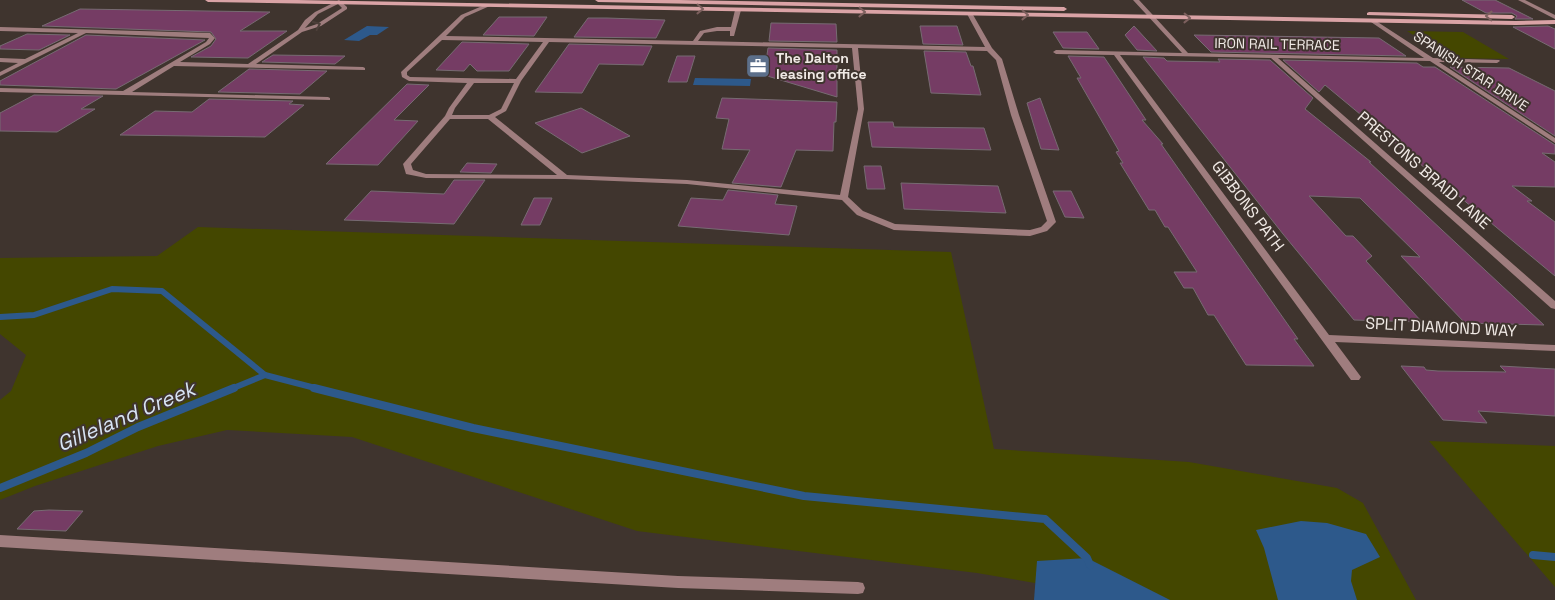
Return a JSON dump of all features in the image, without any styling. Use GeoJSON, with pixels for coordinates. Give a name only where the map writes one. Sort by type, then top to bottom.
{"type":"FeatureCollection","features":[{"type":"Feature","properties":{"kind":"main road"},"geometry":{"type":"LineString","coordinates":[[208,0],[1516,24],[1555,20]]}},
{"type":"Feature","properties":{"kind":"main road"},"geometry":{"type":"LineString","coordinates":[[598,0],[1499,16],[1555,20]]}},
{"type":"Feature","properties":{"kind":"street"},"geometry":{"type":"LineString","coordinates":[[1136,0],[1187,55]]}},
{"type":"Feature","properties":{"kind":"street"},"geometry":{"type":"LineString","coordinates":[[1521,0],[1555,20]]}},
{"type":"Feature","properties":{"kind":"street"},"geometry":{"type":"LineString","coordinates":[[251,65],[300,31],[319,25],[345,8],[341,1],[325,8],[304,24],[300,31]]}},
{"type":"Feature","properties":{"kind":"street"},"geometry":{"type":"LineString","coordinates":[[730,43],[738,10],[738,1]]}},
{"type":"Feature","properties":{"kind":"street"},"geometry":{"type":"LineString","coordinates":[[489,5],[464,16],[404,72],[404,76],[408,79],[518,81]]}},
{"type":"Feature","properties":{"kind":"street"},"geometry":{"type":"LineString","coordinates":[[472,81],[452,108],[448,117],[407,164],[409,172],[426,176],[687,182],[844,198],[860,213],[894,227],[1030,232],[1044,229],[1052,222],[1014,115],[999,59],[989,49],[970,14]]}},
{"type":"Feature","properties":{"kind":"street","name":"SPANISH STAR DRIVE"},"geometry":{"type":"LineString","coordinates":[[1373,21],[1555,141]]}},
{"type":"Feature","properties":{"kind":"street"},"geometry":{"type":"LineString","coordinates":[[0,29],[210,35],[212,38],[208,43],[125,93]]}},
{"type":"Feature","properties":{"kind":"street"},"geometry":{"type":"LineString","coordinates":[[695,42],[702,32],[717,29],[733,29]]}},
{"type":"Feature","properties":{"kind":"street"},"geometry":{"type":"LineString","coordinates":[[0,74],[85,32]]}},
{"type":"Feature","properties":{"kind":"street"},"geometry":{"type":"LineString","coordinates":[[441,38],[989,49]]}},
{"type":"Feature","properties":{"kind":"street"},"geometry":{"type":"LineString","coordinates":[[448,117],[490,117],[504,110],[518,81],[547,40]]}},
{"type":"Feature","properties":{"kind":"street"},"geometry":{"type":"LineString","coordinates":[[844,198],[861,109],[855,46]]}},
{"type":"Feature","properties":{"kind":"street","name":"IRON RAIL TERRACE"},"geometry":{"type":"LineString","coordinates":[[1056,52],[1497,61]]}},
{"type":"Feature","properties":{"kind":"street","name":"GIBBONS PATH"},"geometry":{"type":"LineString","coordinates":[[1116,54],[1355,377]]}},
{"type":"Feature","properties":{"kind":"street","name":"PRESTONS BRAID LANE"},"geometry":{"type":"LineString","coordinates":[[1273,57],[1555,306]]}},
{"type":"Feature","properties":{"kind":"street"},"geometry":{"type":"LineString","coordinates":[[0,60],[26,61]]}},
{"type":"Feature","properties":{"kind":"street"},"geometry":{"type":"LineString","coordinates":[[174,64],[363,68]]}},
{"type":"Feature","properties":{"kind":"street"},"geometry":{"type":"LineString","coordinates":[[0,90],[328,99]]}},
{"type":"Feature","properties":{"kind":"street"},"geometry":{"type":"LineString","coordinates":[[490,117],[565,178]]}},
{"type":"Feature","properties":{"kind":"street","name":"SPLIT DIAMOND WAY"},"geometry":{"type":"LineString","coordinates":[[1326,338],[1555,348]]}},
{"type":"Feature","properties":{"kind":"street"},"geometry":{"type":"LineString","coordinates":[[0,541],[678,582],[858,588]]}},
{"type":"Feature","properties":{"kind":"shaded area"},"geometry":{"type":"Polygon","coordinates":[[[1407,31],[1463,32],[1509,59],[1449,58],[1407,31]]]}},
{"type":"Feature","properties":{"kind":"shaded area"},"geometry":{"type":"Polygon","coordinates":[[[198,227],[951,252],[994,449],[1189,462],[1337,488],[1363,503],[1416,600],[1134,600],[977,573],[637,531],[352,437],[227,430],[158,446],[35,486],[0,500],[0,400],[11,391],[26,355],[0,334],[0,258],[157,256],[198,227]]]}},
{"type":"Feature","properties":{"kind":"shaded area"},"geometry":{"type":"Polygon","coordinates":[[[1429,441],[1555,446],[1555,587],[1429,441]]]}},
{"type":"Feature","properties":{"kind":"water"},"geometry":{"type":"Polygon","coordinates":[[[367,26],[389,27],[377,35],[370,35],[359,41],[344,40],[367,26]]]}},
{"type":"Feature","properties":{"kind":"water"},"geometry":{"type":"Polygon","coordinates":[[[695,78],[751,79],[750,86],[693,85],[695,78]]]}},
{"type":"Feature","properties":{"kind":"water"},"geometry":{"type":"Polygon","coordinates":[[[1301,521],[1327,523],[1366,534],[1380,557],[1352,570],[1351,581],[1357,600],[1278,600],[1264,548],[1256,530],[1301,521]]]}},
{"type":"Feature","properties":{"kind":"water"},"geometry":{"type":"Polygon","coordinates":[[[1087,558],[1170,600],[1034,600],[1037,561],[1087,558]]]}},
{"type":"Feature","properties":{"kind":"building"},"geometry":{"type":"Polygon","coordinates":[[[1462,0],[1495,0],[1533,19],[1515,19],[1517,16],[1512,13],[1486,13],[1462,0]]]}},
{"type":"Feature","properties":{"kind":"building"},"geometry":{"type":"Polygon","coordinates":[[[80,9],[270,12],[240,31],[287,31],[248,58],[191,57],[211,46],[216,39],[211,32],[42,26],[80,9]]]}},
{"type":"Feature","properties":{"kind":"building"},"geometry":{"type":"Polygon","coordinates":[[[499,17],[547,17],[534,36],[483,35],[499,17]]]}},
{"type":"Feature","properties":{"kind":"building"},"geometry":{"type":"Polygon","coordinates":[[[588,18],[665,20],[656,38],[574,37],[588,18]]]}},
{"type":"Feature","properties":{"kind":"building"},"geometry":{"type":"Polygon","coordinates":[[[771,23],[836,24],[837,42],[769,41],[771,23]]]}},
{"type":"Feature","properties":{"kind":"building"},"geometry":{"type":"Polygon","coordinates":[[[920,26],[957,26],[963,45],[923,44],[920,26]]]}},
{"type":"Feature","properties":{"kind":"building"},"geometry":{"type":"Polygon","coordinates":[[[1134,26],[1157,51],[1137,50],[1125,35],[1134,26]]]}},
{"type":"Feature","properties":{"kind":"building"},"geometry":{"type":"Polygon","coordinates":[[[1548,26],[1555,29],[1555,49],[1513,27],[1548,26]]]}},
{"type":"Feature","properties":{"kind":"building"},"geometry":{"type":"Polygon","coordinates":[[[1053,32],[1087,32],[1099,49],[1063,48],[1053,32]]]}},
{"type":"Feature","properties":{"kind":"building"},"geometry":{"type":"Polygon","coordinates":[[[27,34],[70,35],[39,50],[0,49],[0,46],[27,34]]]}},
{"type":"Feature","properties":{"kind":"building"},"geometry":{"type":"Polygon","coordinates":[[[86,35],[205,40],[116,89],[0,85],[0,81],[86,35]]]}},
{"type":"Feature","properties":{"kind":"building"},"geometry":{"type":"Polygon","coordinates":[[[1194,35],[1379,38],[1406,56],[1211,52],[1194,35]]]}},
{"type":"Feature","properties":{"kind":"building"},"geometry":{"type":"Polygon","coordinates":[[[462,42],[529,44],[509,71],[477,71],[470,64],[464,71],[436,70],[462,42]]]}},
{"type":"Feature","properties":{"kind":"building"},"geometry":{"type":"Polygon","coordinates":[[[569,44],[652,46],[643,65],[599,64],[582,93],[535,92],[569,44]]]}},
{"type":"Feature","properties":{"kind":"building"},"geometry":{"type":"Polygon","coordinates":[[[768,48],[837,50],[837,97],[764,75],[768,48]]]}},
{"type":"Feature","properties":{"kind":"building"},"geometry":{"type":"Polygon","coordinates":[[[924,51],[966,52],[971,66],[973,66],[981,95],[931,93],[924,51]]]}},
{"type":"Feature","properties":{"kind":"building"},"geometry":{"type":"Polygon","coordinates":[[[273,55],[345,56],[335,64],[262,62],[273,55]]]}},
{"type":"Feature","properties":{"kind":"building"},"geometry":{"type":"Polygon","coordinates":[[[677,56],[695,56],[687,82],[668,82],[677,56]]]}},
{"type":"Feature","properties":{"kind":"building"},"geometry":{"type":"Polygon","coordinates":[[[1068,56],[1104,57],[1146,120],[1142,120],[1163,144],[1161,144],[1298,339],[1294,339],[1314,366],[1246,365],[1214,315],[1208,315],[1193,288],[1184,288],[1174,272],[1197,272],[1155,210],[1149,210],[1120,163],[1123,163],[1116,152],[1119,151],[1077,78],[1081,78],[1068,56]]]}},
{"type":"Feature","properties":{"kind":"building"},"geometry":{"type":"Polygon","coordinates":[[[1143,57],[1164,58],[1167,61],[1220,62],[1218,59],[1270,60],[1313,98],[1305,109],[1371,162],[1369,162],[1544,325],[1465,323],[1401,256],[1420,257],[1360,198],[1309,196],[1346,236],[1353,236],[1372,256],[1366,261],[1422,322],[1354,320],[1283,234],[1143,57]]]}},
{"type":"Feature","properties":{"kind":"building"},"geometry":{"type":"Polygon","coordinates":[[[1283,60],[1417,63],[1423,67],[1435,67],[1555,145],[1555,154],[1542,153],[1555,162],[1555,187],[1512,186],[1532,201],[1527,201],[1555,222],[1555,276],[1325,85],[1319,92],[1283,60]]]}},
{"type":"Feature","properties":{"kind":"building"},"geometry":{"type":"Polygon","coordinates":[[[1450,67],[1509,68],[1555,91],[1555,136],[1450,67]]]}},
{"type":"Feature","properties":{"kind":"building"},"geometry":{"type":"Polygon","coordinates":[[[249,69],[327,71],[300,94],[218,92],[249,69]]]}},
{"type":"Feature","properties":{"kind":"building"},"geometry":{"type":"Polygon","coordinates":[[[407,84],[429,85],[394,120],[418,121],[378,165],[326,164],[407,84]]]}},
{"type":"Feature","properties":{"kind":"building"},"geometry":{"type":"Polygon","coordinates":[[[34,95],[103,96],[81,109],[95,109],[57,132],[0,131],[0,113],[34,95]]]}},
{"type":"Feature","properties":{"kind":"building"},"geometry":{"type":"Polygon","coordinates":[[[722,98],[837,102],[833,151],[796,150],[781,187],[732,183],[750,150],[722,149],[729,119],[716,118],[722,98]]]}},
{"type":"Feature","properties":{"kind":"building"},"geometry":{"type":"Polygon","coordinates":[[[1040,98],[1059,150],[1041,149],[1027,103],[1040,98]]]}},
{"type":"Feature","properties":{"kind":"building"},"geometry":{"type":"Polygon","coordinates":[[[209,99],[293,101],[289,104],[304,105],[265,137],[120,135],[155,111],[192,112],[209,99]]]}},
{"type":"Feature","properties":{"kind":"building"},"geometry":{"type":"Polygon","coordinates":[[[581,108],[630,136],[582,153],[535,123],[581,108]]]}},
{"type":"Feature","properties":{"kind":"building"},"geometry":{"type":"Polygon","coordinates":[[[868,122],[893,122],[894,127],[984,128],[991,150],[872,147],[868,122]]]}},
{"type":"Feature","properties":{"kind":"building"},"geometry":{"type":"Polygon","coordinates":[[[467,163],[497,164],[491,173],[460,172],[467,163]]]}},
{"type":"Feature","properties":{"kind":"building"},"geometry":{"type":"Polygon","coordinates":[[[864,166],[881,166],[885,189],[867,189],[864,166]]]}},
{"type":"Feature","properties":{"kind":"building"},"geometry":{"type":"Polygon","coordinates":[[[454,180],[485,180],[454,224],[344,220],[371,191],[444,194],[454,180]]]}},
{"type":"Feature","properties":{"kind":"building"},"geometry":{"type":"Polygon","coordinates":[[[901,183],[998,186],[1006,213],[904,209],[901,183]]]}},
{"type":"Feature","properties":{"kind":"building"},"geometry":{"type":"Polygon","coordinates":[[[728,190],[778,195],[775,204],[797,206],[789,235],[678,226],[691,198],[723,200],[728,190]]]}},
{"type":"Feature","properties":{"kind":"building"},"geometry":{"type":"Polygon","coordinates":[[[1053,191],[1071,191],[1084,218],[1065,217],[1053,191]]]}},
{"type":"Feature","properties":{"kind":"building"},"geometry":{"type":"Polygon","coordinates":[[[534,198],[552,198],[540,225],[521,225],[534,198]]]}},
{"type":"Feature","properties":{"kind":"building"},"geometry":{"type":"Polygon","coordinates":[[[1401,366],[1424,367],[1426,370],[1438,371],[1506,372],[1500,366],[1555,369],[1555,416],[1478,411],[1487,423],[1443,420],[1401,366]]]}},
{"type":"Feature","properties":{"kind":"building"},"geometry":{"type":"Polygon","coordinates":[[[34,511],[83,511],[66,531],[17,529],[34,511]]]}},
{"type":"Feature","properties":{"kind":"waterway"},"geometry":{"type":"LineString","coordinates":[[0,317],[34,315],[112,289],[162,291],[265,375]]}},
{"type":"Feature","properties":{"kind":"waterway","name":"Gilleland Creek"},"geometry":{"type":"LineString","coordinates":[[231,389],[265,375]]}},
{"type":"Feature","properties":{"kind":"waterway"},"geometry":{"type":"LineString","coordinates":[[265,375],[319,389]]}},
{"type":"Feature","properties":{"kind":"waterway","name":"Gilleland Creek"},"geometry":{"type":"LineString","coordinates":[[0,488],[86,453],[138,427],[234,388]]}},
{"type":"Feature","properties":{"kind":"waterway"},"geometry":{"type":"LineString","coordinates":[[314,388],[473,428],[804,496],[1045,519],[1087,558],[1090,565]]}},
{"type":"Feature","properties":{"kind":"waterway"},"geometry":{"type":"LineString","coordinates":[[1533,555],[1555,557]]}},
{"type":"Feature","properties":{"kind":"place","name":"The Dalton leasing office"},"geometry":{"type":"Point","coordinates":[758,66]}}]}
